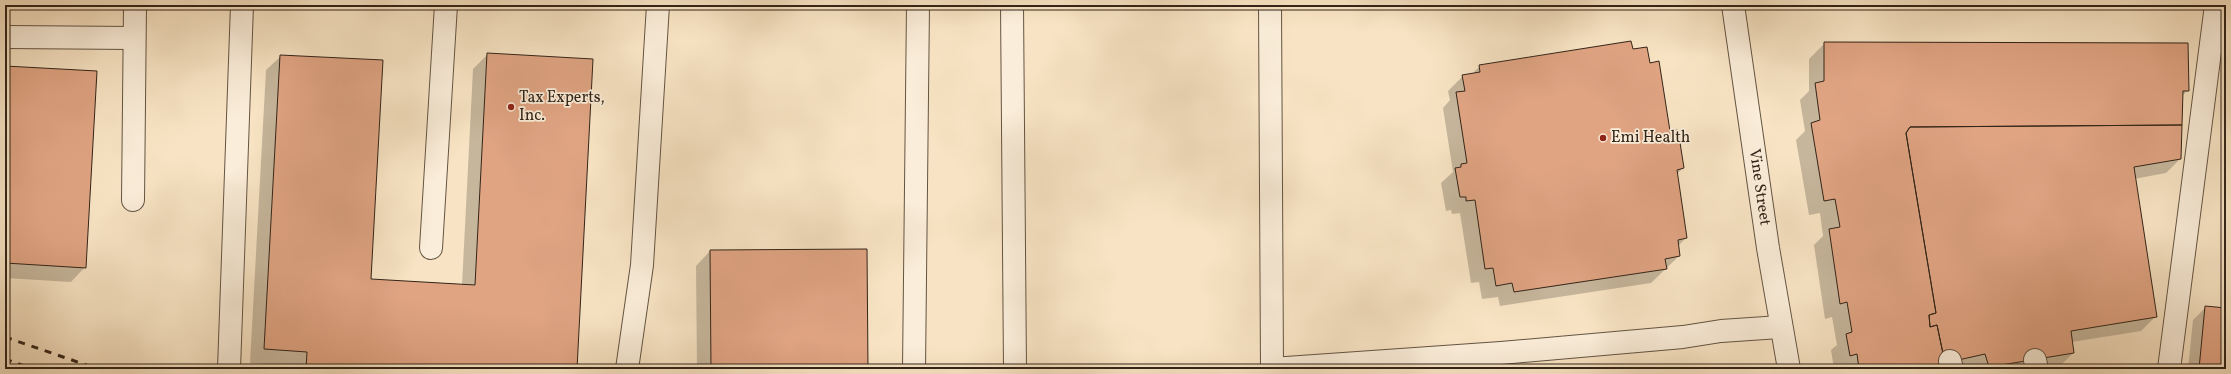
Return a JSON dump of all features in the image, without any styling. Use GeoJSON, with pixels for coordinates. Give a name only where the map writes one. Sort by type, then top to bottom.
{"type":"FeatureCollection","features":[{"type":"Feature","properties":{"kind":"street"},"geometry":{"type":"LineString","coordinates":[[133,200],[135,5]]}},
{"type":"Feature","properties":{"kind":"street"},"geometry":{"type":"LineString","coordinates":[[229,369],[242,5]]}},
{"type":"Feature","properties":{"kind":"street"},"geometry":{"type":"LineString","coordinates":[[431,248],[446,5]]}},
{"type":"Feature","properties":{"kind":"street"},"geometry":{"type":"LineString","coordinates":[[628,369],[642,265],[658,5]]}},
{"type":"Feature","properties":{"kind":"street"},"geometry":{"type":"LineString","coordinates":[[914,369],[918,5]]}},
{"type":"Feature","properties":{"kind":"street"},"geometry":{"type":"LineString","coordinates":[[1012,5],[1015,369]]}},
{"type":"Feature","properties":{"kind":"street"},"geometry":{"type":"LineString","coordinates":[[1270,5],[1271,369],[1501,353],[1683,338],[1721,331],[1781,327]]}},
{"type":"Feature","properties":{"kind":"street","name":"Vine Street"},"geometry":{"type":"LineString","coordinates":[[1733,5],[1781,327],[1789,369]]}},
{"type":"Feature","properties":{"kind":"street"},"geometry":{"type":"LineString","coordinates":[[2169,369],[2216,5]]}},
{"type":"Feature","properties":{"kind":"street"},"geometry":{"type":"LineString","coordinates":[[5,37],[134,38]]}},
{"type":"Feature","properties":{"kind":"building"},"geometry":{"type":"Polygon","coordinates":[[[1631,41],[1633,49],[1647,47],[1650,63],[1659,61],[1670,131],[1678,130],[1684,168],[1677,170],[1687,238],[1678,240],[1680,256],[1665,259],[1667,269],[1514,292],[1512,283],[1496,286],[1493,268],[1485,269],[1475,200],[1466,201],[1466,197],[1460,197],[1455,168],[1461,167],[1461,164],[1467,163],[1456,92],[1465,91],[1462,75],[1480,72],[1479,65],[1631,41]]]}},
{"type":"Feature","properties":{"kind":"building"},"geometry":{"type":"Polygon","coordinates":[[[1824,42],[2188,43],[2189,91],[2183,91],[2182,125],[1910,127],[1906,133],[1936,313],[1929,315],[1930,327],[1937,325],[1945,363],[1915,369],[1893,369],[1893,367],[1859,369],[1857,354],[1850,356],[1846,334],[1852,332],[1847,302],[1840,304],[1829,229],[1840,227],[1835,199],[1824,201],[1811,123],[1820,120],[1815,83],[1824,81],[1824,42]]]}},
{"type":"Feature","properties":{"kind":"building"},"geometry":{"type":"Polygon","coordinates":[[[487,53],[593,59],[577,369],[306,369],[307,352],[264,349],[280,55],[383,60],[371,279],[475,285],[487,53]]]}},
{"type":"Feature","properties":{"kind":"building"},"geometry":{"type":"Polygon","coordinates":[[[5,66],[97,71],[86,268],[5,263],[5,66]]]}},
{"type":"Feature","properties":{"kind":"building"},"geometry":{"type":"Polygon","coordinates":[[[2182,125],[2181,159],[2134,167],[2157,317],[2071,331],[2074,353],[1989,367],[1985,354],[1945,363],[1937,325],[1930,327],[1929,315],[1936,313],[1906,133],[1910,127],[2182,125]]]}},
{"type":"Feature","properties":{"kind":"building"},"geometry":{"type":"Polygon","coordinates":[[[867,249],[868,369],[711,369],[710,250],[867,249]]]}},
{"type":"Feature","properties":{"kind":"building"},"geometry":{"type":"Polygon","coordinates":[[[2205,306],[2226,308],[2226,369],[2199,369],[2205,306]]]}},
{"type":"Feature","properties":{"kind":"railway"},"geometry":{"type":"LineString","coordinates":[[5,337],[98,369]]}},
{"type":"Feature","properties":{"kind":"railway"},"geometry":{"type":"LineString","coordinates":[[5,359],[33,369]]}},
{"type":"Feature","properties":{"kind":"place","name":"Tax Experts, Inc."},"geometry":{"type":"Point","coordinates":[511,107]}},
{"type":"Feature","properties":{"kind":"place","name":"Emi Health"},"geometry":{"type":"Point","coordinates":[1603,138]}}]}
